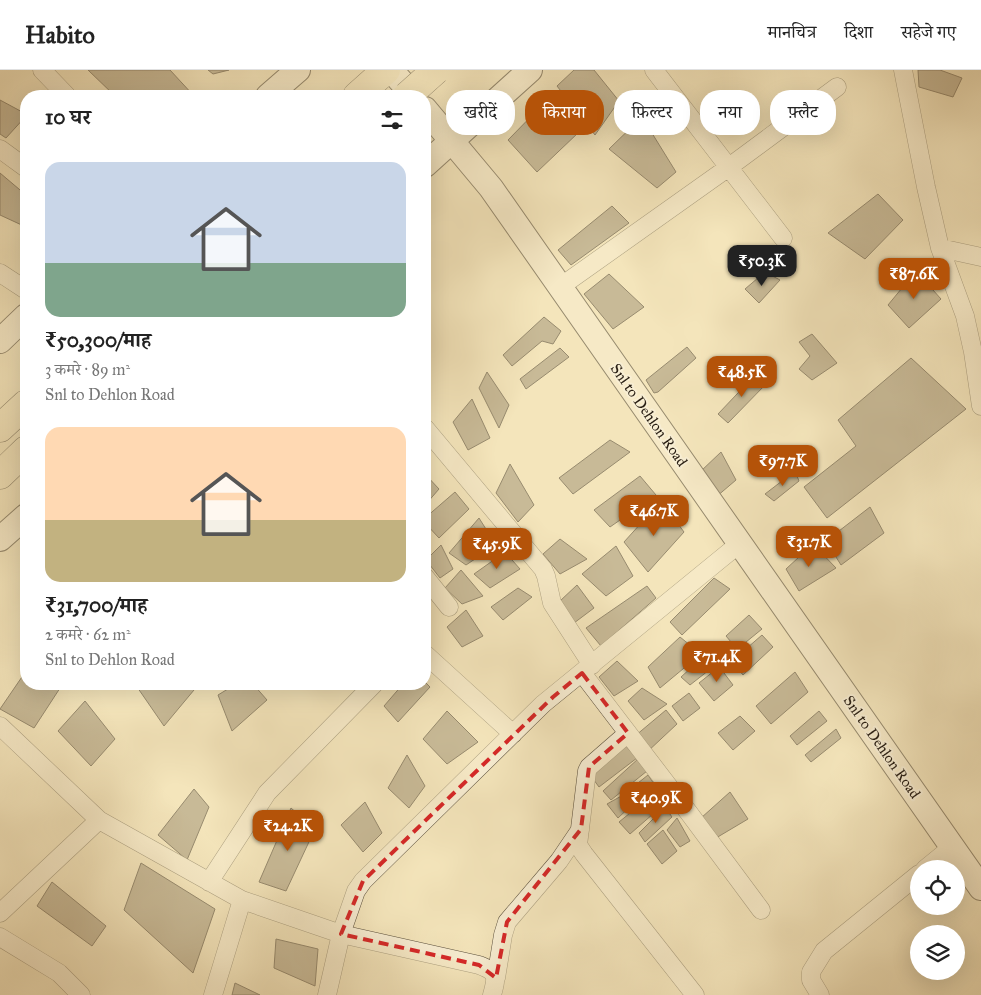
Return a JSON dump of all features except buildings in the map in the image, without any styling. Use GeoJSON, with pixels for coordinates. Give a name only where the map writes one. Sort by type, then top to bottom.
{"type":"FeatureCollection","features":[{"type":"Feature","properties":{"kind":"highway"},"geometry":{"type":"LineString","coordinates":[[414,90],[436,70]]}},
{"type":"Feature","properties":{"kind":"highway"},"geometry":{"type":"LineString","coordinates":[[0,428],[20,410]]}},
{"type":"Feature","properties":{"kind":"highway"},"geometry":{"type":"LineString","coordinates":[[0,475],[20,456]]}},
{"type":"Feature","properties":{"kind":"street"},"geometry":{"type":"LineString","coordinates":[[42,70],[61,90]]}},
{"type":"Feature","properties":{"kind":"street"},"geometry":{"type":"LineString","coordinates":[[431,160],[530,70]]}},
{"type":"Feature","properties":{"kind":"street"},"geometry":{"type":"LineString","coordinates":[[654,70],[783,238]]}},
{"type":"Feature","properties":{"kind":"street"},"geometry":{"type":"LineString","coordinates":[[903,70],[940,248],[965,316],[979,376],[981,406]]}},
{"type":"Feature","properties":{"kind":"street"},"geometry":{"type":"LineString","coordinates":[[274,90],[292,72]]}},
{"type":"Feature","properties":{"kind":"street"},"geometry":{"type":"LineString","coordinates":[[376,80],[400,90]]}},
{"type":"Feature","properties":{"kind":"street"},"geometry":{"type":"LineString","coordinates":[[560,287],[728,167],[837,86]]}},
{"type":"Feature","properties":{"kind":"street","name":"Snl to Dehlon Road"},"geometry":{"type":"LineString","coordinates":[[431,116],[491,188],[981,888]]}},
{"type":"Feature","properties":{"kind":"street"},"geometry":{"type":"LineString","coordinates":[[0,149],[20,164]]}},
{"type":"Feature","properties":{"kind":"street"},"geometry":{"type":"LineString","coordinates":[[940,248],[981,257]]}},
{"type":"Feature","properties":{"kind":"street"},"geometry":{"type":"LineString","coordinates":[[0,274],[20,286]]}},
{"type":"Feature","properties":{"kind":"street"},"geometry":{"type":"LineString","coordinates":[[0,341],[20,322]]}},
{"type":"Feature","properties":{"kind":"street"},"geometry":{"type":"LineString","coordinates":[[431,439],[543,570],[552,603],[587,669],[628,733],[761,910]]}},
{"type":"Feature","properties":{"kind":"street"},"geometry":{"type":"LineString","coordinates":[[0,539],[20,521]]}},
{"type":"Feature","properties":{"kind":"street"},"geometry":{"type":"LineString","coordinates":[[327,995],[341,934],[356,891],[363,881],[543,704],[739,544]]}},
{"type":"Feature","properties":{"kind":"street"},"geometry":{"type":"LineString","coordinates":[[431,584],[449,607]]}},
{"type":"Feature","properties":{"kind":"street"},"geometry":{"type":"LineString","coordinates":[[431,659],[513,734]]}},
{"type":"Feature","properties":{"kind":"street"},"geometry":{"type":"LineString","coordinates":[[209,882],[268,793],[368,690]]}},
{"type":"Feature","properties":{"kind":"street"},"geometry":{"type":"LineString","coordinates":[[0,726],[99,820],[242,900],[341,934],[479,965],[489,969],[496,978]]}},
{"type":"Feature","properties":{"kind":"street"},"geometry":{"type":"LineString","coordinates":[[628,733],[589,767],[586,776],[578,841],[580,849],[695,995]]}},
{"type":"Feature","properties":{"kind":"street"},"geometry":{"type":"LineString","coordinates":[[0,913],[99,820]]}},
{"type":"Feature","properties":{"kind":"street"},"geometry":{"type":"LineString","coordinates":[[492,995],[507,922],[559,861],[581,828]]}},
{"type":"Feature","properties":{"kind":"street"},"geometry":{"type":"LineString","coordinates":[[937,860],[952,847]]}},
{"type":"Feature","properties":{"kind":"street"},"geometry":{"type":"LineString","coordinates":[[820,995],[811,980],[811,972],[824,951],[910,881]]}},
{"type":"Feature","properties":{"kind":"street"},"geometry":{"type":"LineString","coordinates":[[213,995],[242,900]]}},
{"type":"Feature","properties":{"kind":"street"},"geometry":{"type":"LineString","coordinates":[[0,937],[59,973],[81,995]]}},
{"type":"Feature","properties":{"kind":"highlighted area"},"geometry":{"type":"Polygon","coordinates":[[[582,673],[628,733],[589,767],[581,829],[507,922],[496,978],[479,965],[341,934],[363,881],[553,697],[582,673]]]}}]}
